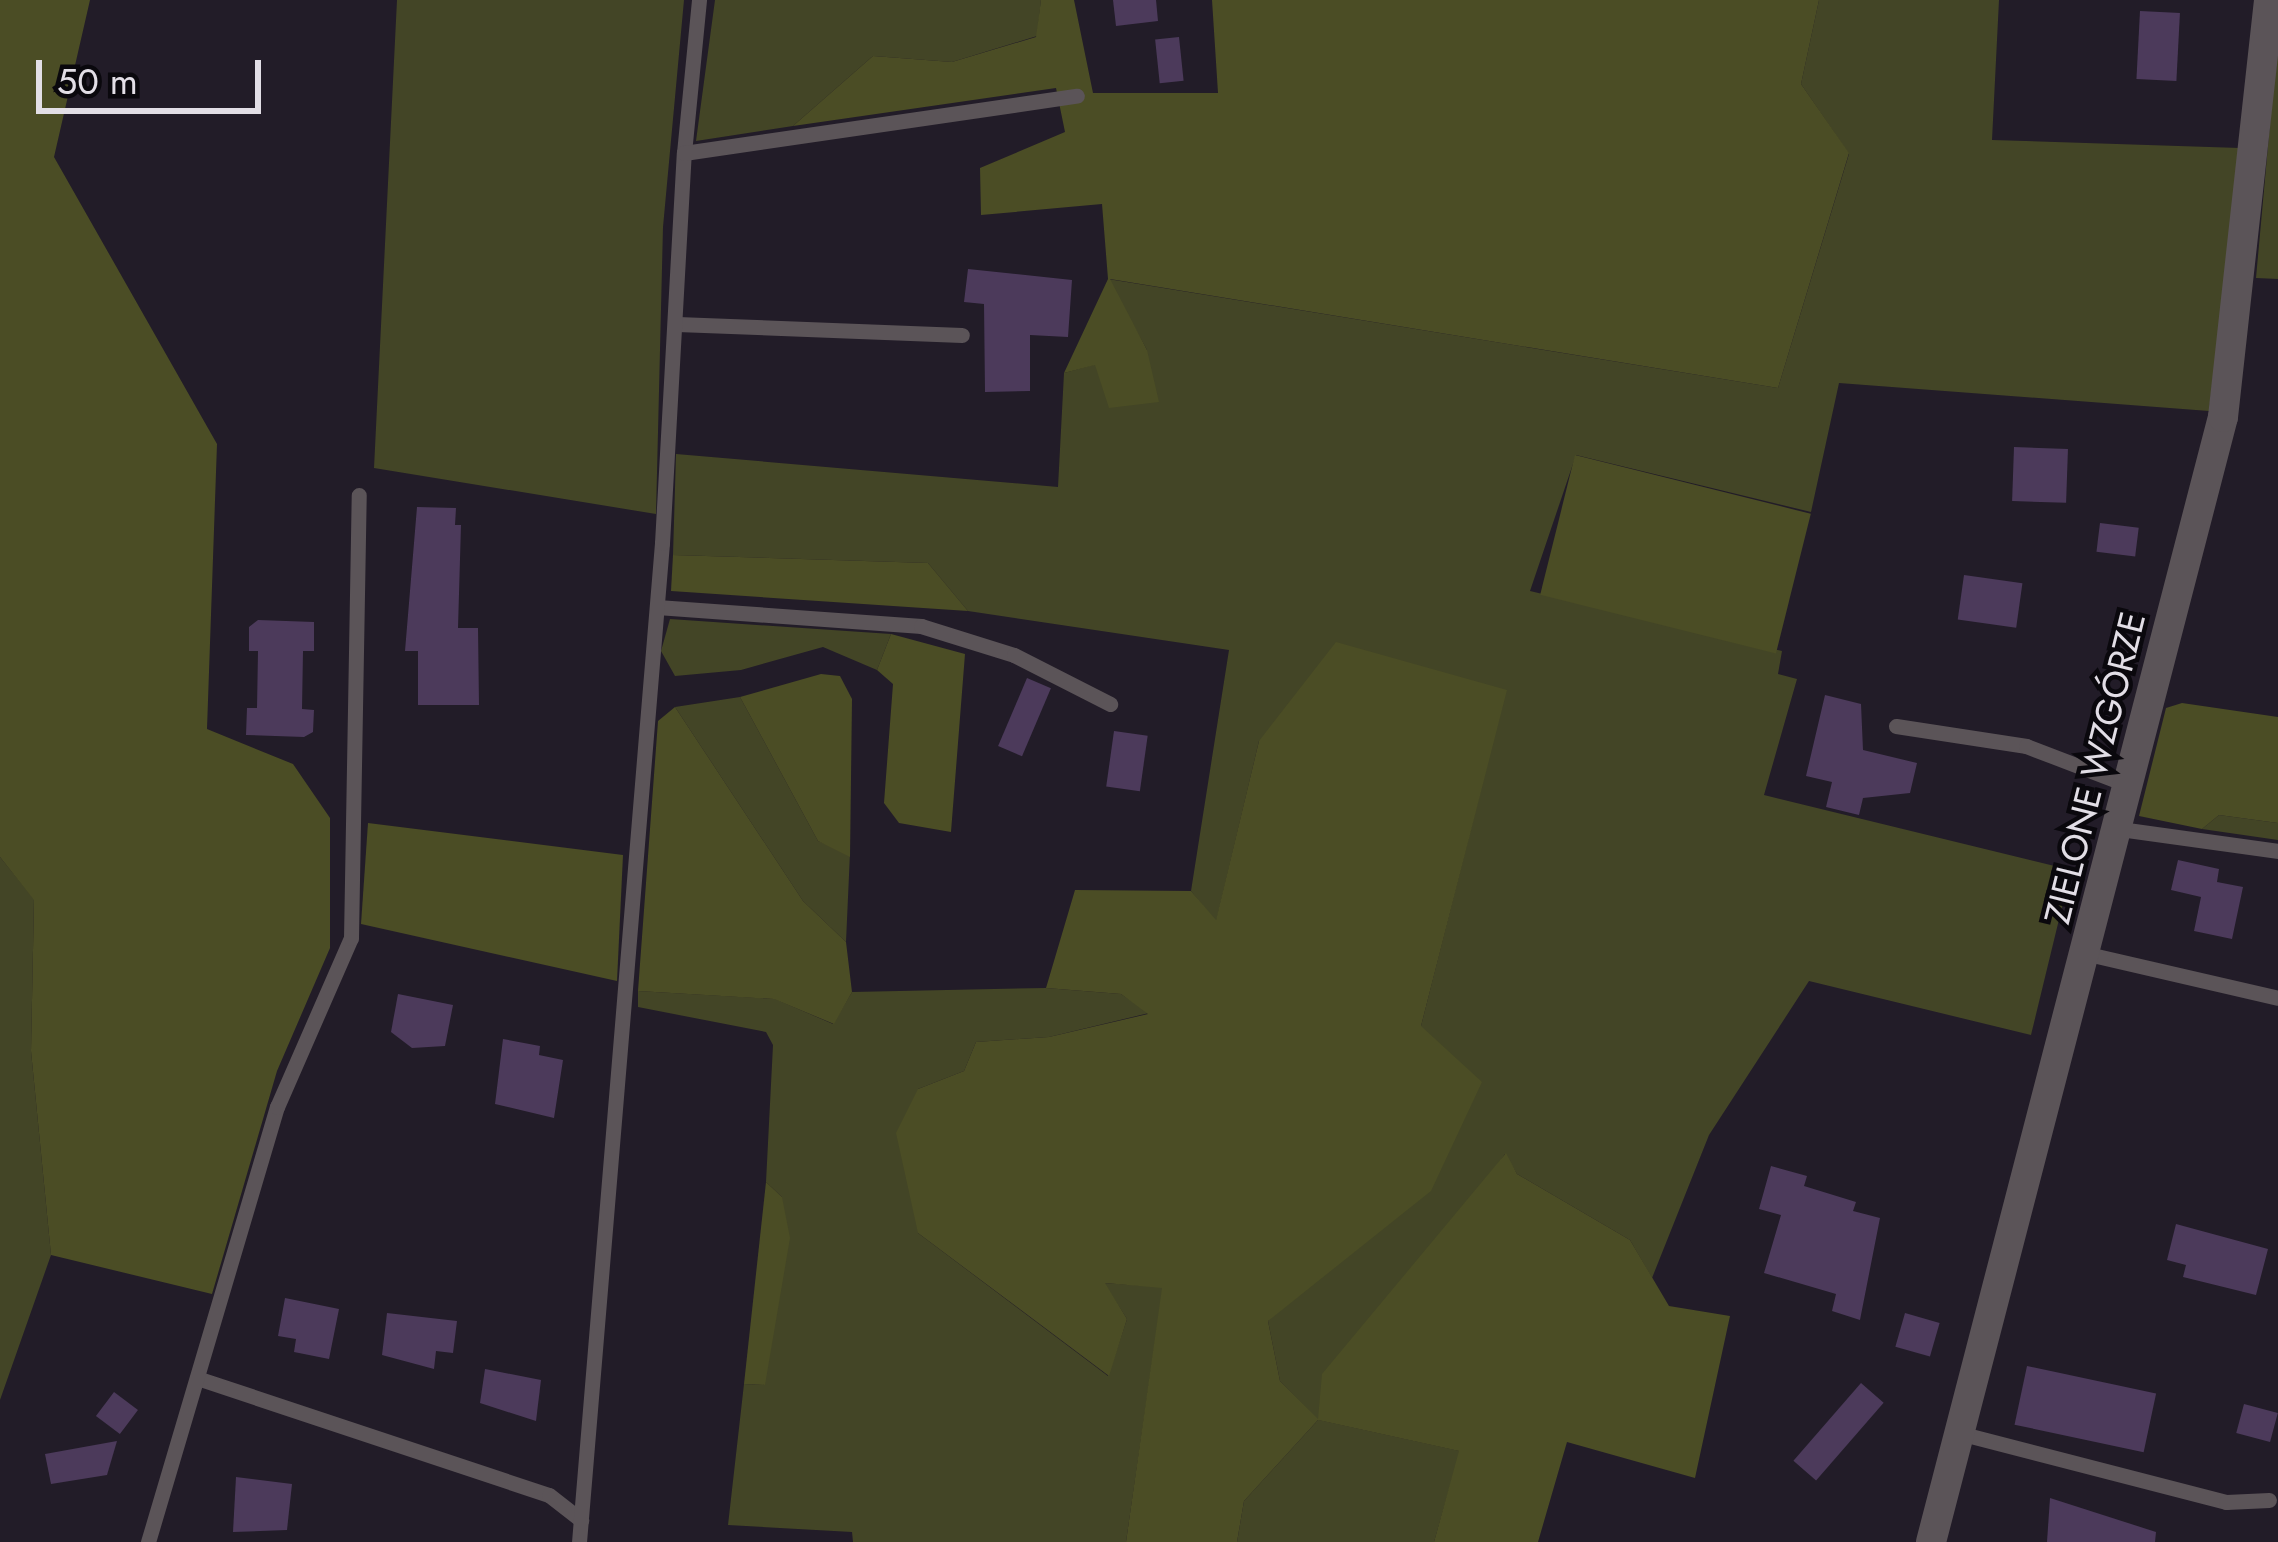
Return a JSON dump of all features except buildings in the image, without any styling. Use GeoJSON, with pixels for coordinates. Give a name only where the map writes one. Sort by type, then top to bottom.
{"type":"FeatureCollection","features":[{"type":"Feature","properties":{"kind":"street","name":"ZIELONE WZGÓRZE"},"geometry":{"type":"LineString","coordinates":[[1931,1542],[2088,954],[2223,417],[2269,0]]}},
{"type":"Feature","properties":{"kind":"lane"},"geometry":{"type":"LineString","coordinates":[[579,1542],[657,607],[684,153],[699,0]]}},
{"type":"Feature","properties":{"kind":"lane"},"geometry":{"type":"LineString","coordinates":[[684,153],[1077,96]]}},
{"type":"Feature","properties":{"kind":"lane"},"geometry":{"type":"LineString","coordinates":[[677,324],[962,335]]}},
{"type":"Feature","properties":{"kind":"lane"},"geometry":{"type":"LineString","coordinates":[[148,1542],[278,1107],[351,938],[359,496]]}},
{"type":"Feature","properties":{"kind":"lane"},"geometry":{"type":"LineString","coordinates":[[657,607],[921,626],[1014,655],[1110,704]]}},
{"type":"Feature","properties":{"kind":"lane"},"geometry":{"type":"LineString","coordinates":[[1896,726],[2026,746],[2131,786]]}},
{"type":"Feature","properties":{"kind":"lane"},"geometry":{"type":"LineString","coordinates":[[2120,829],[2278,851]]}},
{"type":"Feature","properties":{"kind":"lane"},"geometry":{"type":"LineString","coordinates":[[2088,954],[2278,998]]}},
{"type":"Feature","properties":{"kind":"lane"},"geometry":{"type":"LineString","coordinates":[[196,1378],[549,1495],[581,1520]]}},
{"type":"Feature","properties":{"kind":"lane"},"geometry":{"type":"LineString","coordinates":[[1959,1432],[2226,1502],[2269,1500]]}},
{"type":"Feature","properties":{"kind":"green space"},"geometry":{"type":"Polygon","coordinates":[[[0,0],[90,0],[54,157],[217,444],[207,729],[293,764],[330,818],[330,948],[277,1071],[212,1294],[51,1255],[31,1051],[34,900],[0,857],[0,0]]]}},
{"type":"Feature","properties":{"kind":"green space"},"geometry":{"type":"Polygon","coordinates":[[[397,0],[684,0],[663,227],[656,514],[374,468],[397,0]]]}},
{"type":"Feature","properties":{"kind":"green space"},"geometry":{"type":"Polygon","coordinates":[[[715,0],[1041,0],[1037,36],[952,62],[873,56],[793,126],[696,141],[715,0]]]}},
{"type":"Feature","properties":{"kind":"green space"},"geometry":{"type":"Polygon","coordinates":[[[1041,0],[1074,0],[1093,93],[1218,93],[1212,0],[1819,0],[1801,84],[1849,153],[1778,388],[1110,279],[1147,350],[1159,402],[1109,408],[1095,365],[1064,373],[1108,279],[1102,204],[981,215],[980,168],[1065,132],[1056,88],[793,126],[873,56],[952,62],[1036,37],[1041,0]]]}},
{"type":"Feature","properties":{"kind":"green space"},"geometry":{"type":"Polygon","coordinates":[[[1819,0],[1999,0],[1992,140],[2240,148],[2209,411],[1839,383],[1811,512],[1576,455],[1530,591],[1782,651],[1778,674],[1797,679],[1764,795],[2071,870],[2031,1035],[1809,981],[1709,1135],[1652,1278],[1630,1240],[1517,1174],[1505,1154],[1319,1420],[1460,1451],[1434,1542],[1237,1542],[1244,1501],[1318,1420],[1280,1381],[1268,1321],[1421,1026],[1506,690],[1259,741],[1216,922],[1191,891],[1229,650],[968,611],[928,563],[673,555],[676,454],[1058,487],[1064,373],[1147,350],[1108,279],[1778,388],[1849,154],[1801,84],[1819,0]]]}},
{"type":"Feature","properties":{"kind":"green space"},"geometry":{"type":"Polygon","coordinates":[[[2278,36],[2278,279],[2256,278],[2278,36]]]}},
{"type":"Feature","properties":{"kind":"green space"},"geometry":{"type":"Polygon","coordinates":[[[1575,455],[1811,514],[1776,654],[1540,595],[1575,455]]]}},
{"type":"Feature","properties":{"kind":"green space"},"geometry":{"type":"Polygon","coordinates":[[[673,555],[928,563],[968,611],[671,591],[673,555]]]}},
{"type":"Feature","properties":{"kind":"green space"},"geometry":{"type":"Polygon","coordinates":[[[670,619],[891,634],[877,670],[823,647],[741,670],[675,676],[661,651],[670,619]]]}},
{"type":"Feature","properties":{"kind":"green space"},"geometry":{"type":"Polygon","coordinates":[[[891,634],[965,654],[951,832],[899,823],[884,803],[893,684],[877,670],[891,634]]]}},
{"type":"Feature","properties":{"kind":"green space"},"geometry":{"type":"Polygon","coordinates":[[[1336,642],[1507,690],[1421,1026],[1482,1082],[1431,1191],[1268,1321],[1280,1381],[1318,1419],[1322,1374],[1506,1153],[1517,1174],[1630,1240],[1669,1306],[1730,1316],[1695,1478],[1567,1442],[1538,1542],[1434,1542],[1459,1451],[1318,1420],[1244,1501],[1237,1542],[1126,1542],[1162,1288],[1105,1283],[1127,1319],[1109,1376],[918,1233],[896,1133],[918,1089],[964,1071],[976,1042],[1049,1037],[1148,1014],[1121,994],[1046,988],[1075,890],[1191,891],[1216,920],[1259,741],[1336,642]]]}},
{"type":"Feature","properties":{"kind":"green space"},"geometry":{"type":"Polygon","coordinates":[[[821,674],[840,676],[852,699],[850,857],[818,841],[740,697],[821,674]]]}},
{"type":"Feature","properties":{"kind":"green space"},"geometry":{"type":"Polygon","coordinates":[[[740,697],[818,841],[850,853],[846,942],[803,901],[675,707],[740,697]]]}},
{"type":"Feature","properties":{"kind":"green space"},"geometry":{"type":"Polygon","coordinates":[[[2182,703],[2278,717],[2278,823],[2219,815],[2202,829],[2139,816],[2166,708],[2182,703]]]}},
{"type":"Feature","properties":{"kind":"green space"},"geometry":{"type":"Polygon","coordinates":[[[675,707],[803,901],[846,942],[852,992],[834,1024],[774,999],[638,991],[658,721],[675,707]]]}},
{"type":"Feature","properties":{"kind":"green space"},"geometry":{"type":"Polygon","coordinates":[[[2219,815],[2278,823],[2278,840],[2202,829],[2219,815]]]}},
{"type":"Feature","properties":{"kind":"green space"},"geometry":{"type":"Polygon","coordinates":[[[368,823],[623,855],[617,981],[361,924],[368,823]]]}},
{"type":"Feature","properties":{"kind":"green space"},"geometry":{"type":"Polygon","coordinates":[[[0,857],[34,899],[31,1051],[51,1255],[0,1400],[0,857]]]}},
{"type":"Feature","properties":{"kind":"green space"},"geometry":{"type":"Polygon","coordinates":[[[1046,988],[1121,994],[1149,1013],[1049,1037],[976,1042],[964,1071],[918,1089],[918,1233],[1108,1376],[1127,1319],[1104,1283],[1163,1287],[1126,1542],[853,1542],[852,1532],[728,1525],[744,1384],[764,1385],[782,1197],[766,1182],[773,1045],[766,1032],[638,1007],[638,991],[775,999],[833,1024],[852,992],[1046,988]]]}},
{"type":"Feature","properties":{"kind":"green space"},"geometry":{"type":"Polygon","coordinates":[[[766,1182],[782,1197],[790,1238],[765,1385],[744,1384],[766,1182]]]}}]}
